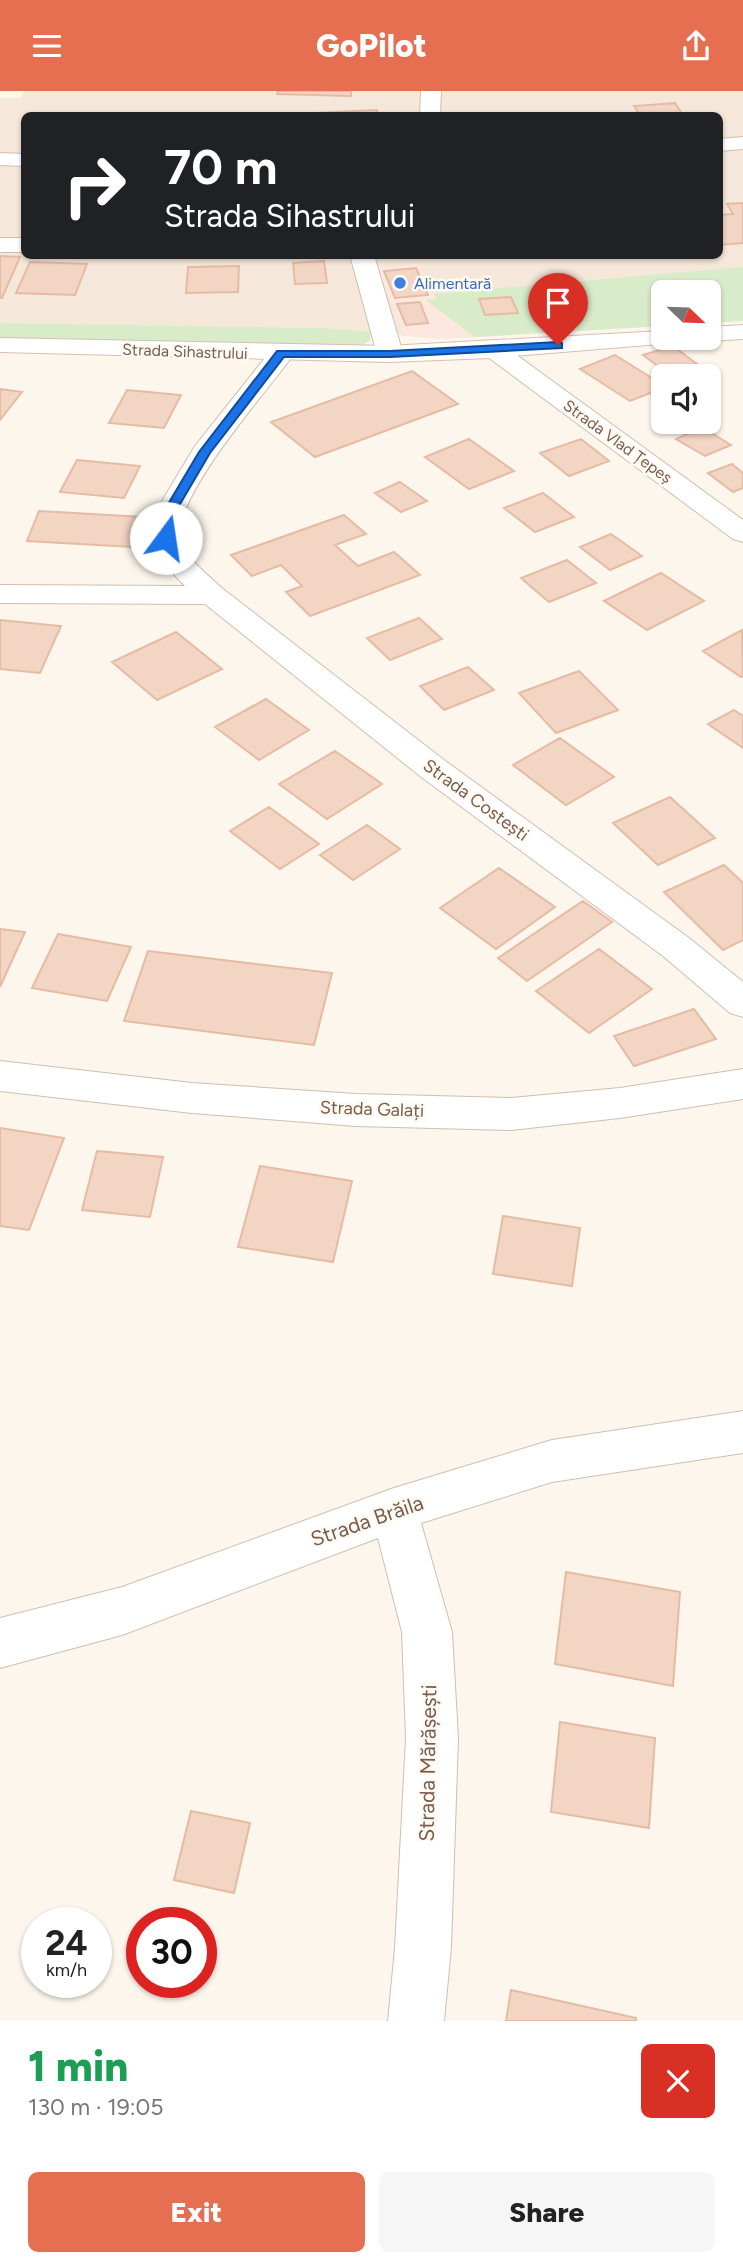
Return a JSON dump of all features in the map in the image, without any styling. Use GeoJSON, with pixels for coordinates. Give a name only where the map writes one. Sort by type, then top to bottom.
{"type":"FeatureCollection","features":[{"type":"Feature","properties":{"kind":"street"},"geometry":{"type":"LineString","coordinates":[[430,112],[431,91]]}},
{"type":"Feature","properties":{"kind":"street"},"geometry":{"type":"LineString","coordinates":[[723,145],[743,143]]}},
{"type":"Feature","properties":{"kind":"street"},"geometry":{"type":"LineString","coordinates":[[0,159],[21,160]]}},
{"type":"Feature","properties":{"kind":"street"},"geometry":{"type":"LineString","coordinates":[[0,244],[21,245]]}},
{"type":"Feature","properties":{"kind":"street"},"geometry":{"type":"LineString","coordinates":[[357,259],[390,354]]}},
{"type":"Feature","properties":{"kind":"street"},"geometry":{"type":"LineString","coordinates":[[721,333],[743,332]]}},
{"type":"Feature","properties":{"kind":"street","name":"Strada Sihastrului"},"geometry":{"type":"LineString","coordinates":[[0,345],[281,354],[390,354],[651,339]]}},
{"type":"Feature","properties":{"kind":"street","name":"Strada Vlad Țepeș"},"geometry":{"type":"LineString","coordinates":[[494,350],[743,533]]}},
{"type":"Feature","properties":{"kind":"street","name":"Strada Costești"},"geometry":{"type":"LineString","coordinates":[[281,354],[205,452],[167,516],[166,538],[177,562],[212,595],[432,768],[676,947],[743,1003]]}},
{"type":"Feature","properties":{"kind":"street"},"geometry":{"type":"LineString","coordinates":[[0,594],[212,595]]}},
{"type":"Feature","properties":{"kind":"street","name":"Strada Galați"},"geometry":{"type":"LineString","coordinates":[[0,1076],[205,1100],[356,1110],[511,1114],[620,1103],[743,1084]]}},
{"type":"Feature","properties":{"kind":"street","name":"Strada Brăila"},"geometry":{"type":"LineString","coordinates":[[0,1643],[122,1611],[394,1510],[552,1461],[743,1432]]}},
{"type":"Feature","properties":{"kind":"street","name":"Strada Mărășești"},"geometry":{"type":"LineString","coordinates":[[394,1510],[427,1632],[432,1738],[423,1948],[415,2021]]}},
{"type":"Feature","properties":{"kind":"shaded area"},"geometry":{"type":"Polygon","coordinates":[[[24,91],[743,91],[743,321],[721,322],[721,280],[651,280],[651,327],[440,339],[324,328],[0,323],[0,98],[21,98],[24,91]]]}},
{"type":"Feature","properties":{"kind":"shaded area"},"geometry":{"type":"Polygon","coordinates":[[[419,265],[436,299],[426,301],[475,337],[440,339],[405,335],[377,268],[419,265]]]}},
{"type":"Feature","properties":{"kind":"green space"},"geometry":{"type":"Polygon","coordinates":[[[743,267],[743,321],[721,322],[721,280],[651,280],[651,327],[475,337],[426,300],[436,299],[434,294],[743,267]]]}},
{"type":"Feature","properties":{"kind":"green space"},"geometry":{"type":"Polygon","coordinates":[[[0,323],[324,328],[371,332],[370,341],[361,345],[0,338],[0,323]]]}},
{"type":"Feature","properties":{"kind":"building"},"geometry":{"type":"Polygon","coordinates":[[[278,91],[351,91],[351,96],[277,94],[278,91]]]}},
{"type":"Feature","properties":{"kind":"building"},"geometry":{"type":"Polygon","coordinates":[[[675,103],[681,112],[638,112],[634,106],[675,103]]]}},
{"type":"Feature","properties":{"kind":"building"},"geometry":{"type":"Polygon","coordinates":[[[377,110],[377,112],[337,112],[377,110]]]}},
{"type":"Feature","properties":{"kind":"building"},"geometry":{"type":"Polygon","coordinates":[[[743,203],[743,243],[723,245],[723,215],[733,214],[727,204],[743,203]]]}},
{"type":"Feature","properties":{"kind":"building"},"geometry":{"type":"Polygon","coordinates":[[[0,256],[20,257],[2,298],[0,298],[0,256]]]}},
{"type":"Feature","properties":{"kind":"building"},"geometry":{"type":"Polygon","coordinates":[[[324,261],[327,283],[295,284],[293,263],[324,261]]]}},
{"type":"Feature","properties":{"kind":"building"},"geometry":{"type":"Polygon","coordinates":[[[30,262],[87,264],[75,295],[16,293],[30,262]]]}},
{"type":"Feature","properties":{"kind":"building"},"geometry":{"type":"Polygon","coordinates":[[[239,266],[238,292],[186,293],[188,267],[239,266]]]}},
{"type":"Feature","properties":{"kind":"building"},"geometry":{"type":"Polygon","coordinates":[[[416,268],[428,295],[395,298],[384,271],[416,268]]]}},
{"type":"Feature","properties":{"kind":"building"},"geometry":{"type":"Polygon","coordinates":[[[511,297],[518,313],[485,315],[479,299],[511,297]]]}},
{"type":"Feature","properties":{"kind":"building"},"geometry":{"type":"Polygon","coordinates":[[[420,302],[428,323],[406,325],[397,304],[420,302]]]}},
{"type":"Feature","properties":{"kind":"building"},"geometry":{"type":"Polygon","coordinates":[[[660,350],[678,350],[697,364],[655,364],[643,355],[660,350]]]}},
{"type":"Feature","properties":{"kind":"building"},"geometry":{"type":"Polygon","coordinates":[[[615,355],[651,378],[651,393],[630,401],[580,369],[615,355]]]}},
{"type":"Feature","properties":{"kind":"building"},"geometry":{"type":"Polygon","coordinates":[[[412,371],[458,404],[315,457],[271,422],[412,371]]]}},
{"type":"Feature","properties":{"kind":"building"},"geometry":{"type":"Polygon","coordinates":[[[0,389],[22,392],[0,420],[0,389]]]}},
{"type":"Feature","properties":{"kind":"building"},"geometry":{"type":"Polygon","coordinates":[[[127,390],[181,395],[164,428],[109,423],[127,390]]]}},
{"type":"Feature","properties":{"kind":"building"},"geometry":{"type":"Polygon","coordinates":[[[687,434],[713,434],[731,445],[705,456],[676,439],[687,434]]]}},
{"type":"Feature","properties":{"kind":"building"},"geometry":{"type":"Polygon","coordinates":[[[469,439],[514,471],[469,489],[425,457],[469,439]]]}},
{"type":"Feature","properties":{"kind":"building"},"geometry":{"type":"Polygon","coordinates":[[[581,439],[609,461],[569,476],[540,453],[581,439]]]}},
{"type":"Feature","properties":{"kind":"building"},"geometry":{"type":"Polygon","coordinates":[[[77,460],[140,466],[124,498],[60,492],[77,460]]]}},
{"type":"Feature","properties":{"kind":"building"},"geometry":{"type":"Polygon","coordinates":[[[732,464],[743,473],[743,488],[733,492],[708,473],[732,464]]]}},
{"type":"Feature","properties":{"kind":"building"},"geometry":{"type":"Polygon","coordinates":[[[400,482],[427,501],[401,512],[375,493],[400,482]]]}},
{"type":"Feature","properties":{"kind":"building"},"geometry":{"type":"Polygon","coordinates":[[[543,493],[574,517],[535,532],[504,508],[543,493]]]}},
{"type":"Feature","properties":{"kind":"building"},"geometry":{"type":"Polygon","coordinates":[[[39,511],[143,517],[133,547],[27,541],[39,511]]]}},
{"type":"Feature","properties":{"kind":"building"},"geometry":{"type":"Polygon","coordinates":[[[344,515],[366,534],[335,545],[358,566],[394,552],[420,575],[310,616],[286,592],[302,586],[281,565],[252,576],[231,555],[344,515]]]}},
{"type":"Feature","properties":{"kind":"building"},"geometry":{"type":"Polygon","coordinates":[[[611,534],[642,556],[610,570],[580,547],[611,534]]]}},
{"type":"Feature","properties":{"kind":"building"},"geometry":{"type":"Polygon","coordinates":[[[567,560],[596,583],[549,602],[521,578],[567,560]]]}},
{"type":"Feature","properties":{"kind":"building"},"geometry":{"type":"Polygon","coordinates":[[[661,573],[704,601],[647,630],[604,601],[661,573]]]}},
{"type":"Feature","properties":{"kind":"building"},"geometry":{"type":"Polygon","coordinates":[[[419,618],[442,639],[390,660],[367,638],[419,618]]]}},
{"type":"Feature","properties":{"kind":"building"},"geometry":{"type":"Polygon","coordinates":[[[0,620],[61,626],[40,673],[0,669],[0,620]]]}},
{"type":"Feature","properties":{"kind":"building"},"geometry":{"type":"Polygon","coordinates":[[[742,630],[743,676],[741,677],[703,651],[742,630]]]}},
{"type":"Feature","properties":{"kind":"building"},"geometry":{"type":"Polygon","coordinates":[[[176,632],[222,669],[157,700],[112,662],[176,632]]]}},
{"type":"Feature","properties":{"kind":"building"},"geometry":{"type":"Polygon","coordinates":[[[468,667],[494,690],[444,710],[420,686],[468,667]]]}},
{"type":"Feature","properties":{"kind":"building"},"geometry":{"type":"Polygon","coordinates":[[[579,671],[618,710],[556,733],[519,693],[579,671]]]}},
{"type":"Feature","properties":{"kind":"building"},"geometry":{"type":"Polygon","coordinates":[[[266,699],[309,730],[259,760],[215,727],[266,699]]]}},
{"type":"Feature","properties":{"kind":"building"},"geometry":{"type":"Polygon","coordinates":[[[734,710],[743,716],[743,748],[708,724],[734,710]]]}},
{"type":"Feature","properties":{"kind":"building"},"geometry":{"type":"Polygon","coordinates":[[[560,738],[614,777],[566,805],[513,765],[560,738]]]}},
{"type":"Feature","properties":{"kind":"building"},"geometry":{"type":"Polygon","coordinates":[[[335,751],[382,784],[327,819],[279,784],[335,751]]]}},
{"type":"Feature","properties":{"kind":"building"},"geometry":{"type":"Polygon","coordinates":[[[670,797],[715,838],[658,865],[613,823],[670,797]]]}},
{"type":"Feature","properties":{"kind":"building"},"geometry":{"type":"Polygon","coordinates":[[[269,807],[319,844],[280,869],[230,831],[269,807]]]}},
{"type":"Feature","properties":{"kind":"building"},"geometry":{"type":"Polygon","coordinates":[[[367,825],[400,849],[353,880],[320,855],[367,825]]]}},
{"type":"Feature","properties":{"kind":"building"},"geometry":{"type":"Polygon","coordinates":[[[724,865],[743,883],[743,940],[723,950],[664,892],[724,865]]]}},
{"type":"Feature","properties":{"kind":"building"},"geometry":{"type":"Polygon","coordinates":[[[499,868],[555,907],[496,949],[440,908],[499,868]]]}},
{"type":"Feature","properties":{"kind":"building"},"geometry":{"type":"Polygon","coordinates":[[[583,901],[612,922],[527,981],[498,958],[583,901]]]}},
{"type":"Feature","properties":{"kind":"building"},"geometry":{"type":"Polygon","coordinates":[[[0,929],[25,932],[0,987],[0,929]]]}},
{"type":"Feature","properties":{"kind":"building"},"geometry":{"type":"Polygon","coordinates":[[[58,934],[131,947],[107,1001],[32,988],[58,934]]]}},
{"type":"Feature","properties":{"kind":"building"},"geometry":{"type":"Polygon","coordinates":[[[599,949],[652,989],[589,1033],[536,991],[599,949]]]}},
{"type":"Feature","properties":{"kind":"building"},"geometry":{"type":"Polygon","coordinates":[[[148,951],[332,973],[314,1045],[124,1021],[148,951]]]}},
{"type":"Feature","properties":{"kind":"building"},"geometry":{"type":"Polygon","coordinates":[[[694,1009],[716,1039],[634,1066],[614,1036],[694,1009]]]}},
{"type":"Feature","properties":{"kind":"building"},"geometry":{"type":"Polygon","coordinates":[[[0,1128],[64,1138],[29,1230],[0,1226],[0,1128]]]}},
{"type":"Feature","properties":{"kind":"building"},"geometry":{"type":"Polygon","coordinates":[[[97,1151],[163,1157],[150,1217],[82,1210],[97,1151]]]}},
{"type":"Feature","properties":{"kind":"building"},"geometry":{"type":"Polygon","coordinates":[[[260,1166],[352,1181],[333,1262],[238,1247],[260,1166]]]}},
{"type":"Feature","properties":{"kind":"building"},"geometry":{"type":"Polygon","coordinates":[[[503,1216],[580,1228],[572,1286],[493,1274],[503,1216]]]}},
{"type":"Feature","properties":{"kind":"building"},"geometry":{"type":"Polygon","coordinates":[[[566,1572],[680,1592],[673,1686],[555,1664],[566,1572]]]}},
{"type":"Feature","properties":{"kind":"building"},"geometry":{"type":"Polygon","coordinates":[[[560,1722],[655,1738],[649,1828],[551,1812],[560,1722]]]}},
{"type":"Feature","properties":{"kind":"building"},"geometry":{"type":"Polygon","coordinates":[[[191,1811],[250,1823],[234,1893],[174,1880],[191,1811]]]}},
{"type":"Feature","properties":{"kind":"building"},"geometry":{"type":"Polygon","coordinates":[[[511,1990],[636,2018],[636,2021],[506,2021],[511,1990]]]}},
{"type":"Feature","properties":{"kind":"place","name":"Alimentară"},"geometry":{"type":"Point","coordinates":[400,283]}},
{"type":"Feature","properties":{"kind":"route"},"geometry":{"type":"LineString","coordinates":[[166,538],[167,516],[205,452],[281,354],[390,354],[558,345]]}}]}
